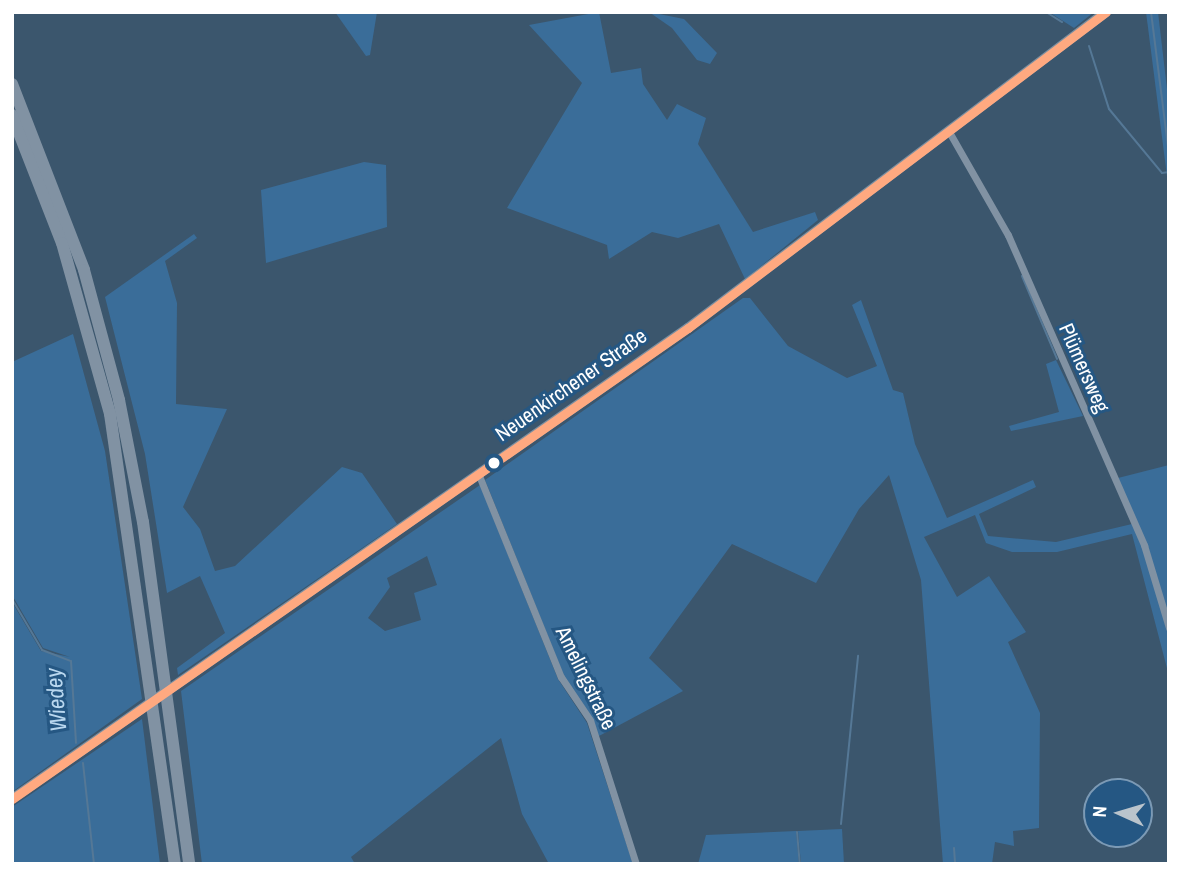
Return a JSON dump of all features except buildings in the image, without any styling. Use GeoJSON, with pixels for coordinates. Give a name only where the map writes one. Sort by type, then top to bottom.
{"type":"FeatureCollection","features":[{"type":"Feature","properties":{"kind":"highway"},"geometry":{"type":"LineString","coordinates":[[12,85],[84,270],[120,400],[143,522],[189,864]]}},
{"type":"Feature","properties":{"kind":"highway"},"geometry":{"type":"LineString","coordinates":[[12,116],[62,243],[110,414],[175,864]]}},
{"type":"Feature","properties":{"kind":"main road","name":"Neuenkirchener Straße"},"geometry":{"type":"LineString","coordinates":[[12,799],[688,328],[1106,12]]}},
{"type":"Feature","properties":{"kind":"street","name":"Plümersweg"},"geometry":{"type":"LineString","coordinates":[[948,130],[1008,235],[1144,545],[1169,628]]}},
{"type":"Feature","properties":{"kind":"street","name":"Amelingstraße"},"geometry":{"type":"LineString","coordinates":[[478,473],[561,677],[590,720],[636,864]]}},
{"type":"Feature","properties":{"kind":"shaded area"},"geometry":{"type":"Polygon","coordinates":[[[335,12],[377,12],[370,55],[366,56],[335,12]]]}},
{"type":"Feature","properties":{"kind":"shaded area"},"geometry":{"type":"Polygon","coordinates":[[[599,12],[611,73],[641,68],[643,84],[667,120],[677,104],[706,118],[698,144],[753,232],[815,212],[818,220],[745,279],[719,224],[678,238],[652,232],[609,259],[607,245],[507,208],[582,83],[529,25],[599,12]]]}},
{"type":"Feature","properties":{"kind":"shaded area"},"geometry":{"type":"Polygon","coordinates":[[[649,12],[684,19],[717,53],[710,64],[697,60],[672,28],[649,12]]]}},
{"type":"Feature","properties":{"kind":"shaded area"},"geometry":{"type":"Polygon","coordinates":[[[1049,12],[1094,12],[1074,28],[1049,12]]]}},
{"type":"Feature","properties":{"kind":"shaded area"},"geometry":{"type":"Polygon","coordinates":[[[1146,12],[1158,12],[1169,106],[1169,192],[1146,12]]]}},
{"type":"Feature","properties":{"kind":"shaded area"},"geometry":{"type":"Polygon","coordinates":[[[364,162],[386,165],[387,227],[266,263],[261,190],[364,162]]]}},
{"type":"Feature","properties":{"kind":"shaded area"},"geometry":{"type":"Polygon","coordinates":[[[194,234],[197,238],[165,261],[177,303],[176,404],[227,409],[183,507],[200,529],[215,571],[235,566],[342,467],[362,473],[397,524],[178,675],[177,668],[225,633],[200,576],[167,593],[145,454],[105,297],[194,234]]]}},
{"type":"Feature","properties":{"kind":"shaded area"},"geometry":{"type":"Polygon","coordinates":[[[743,298],[750,298],[788,346],[847,378],[877,366],[852,305],[861,300],[893,390],[903,393],[915,444],[947,518],[1033,480],[1036,487],[979,514],[988,536],[1056,542],[1132,524],[1142,545],[1169,636],[1169,676],[1132,534],[1057,552],[1012,552],[986,543],[975,515],[924,537],[957,597],[989,576],[1026,632],[1008,642],[1040,713],[1039,828],[1013,831],[1014,846],[995,842],[992,864],[943,864],[921,580],[889,475],[859,509],[816,583],[732,544],[649,658],[683,691],[599,736],[564,676],[485,480],[743,298]]]}},
{"type":"Feature","properties":{"kind":"shaded area"},"geometry":{"type":"Polygon","coordinates":[[[73,334],[105,451],[142,699],[12,792],[12,602],[41,651],[70,657],[43,648],[12,595],[12,362],[73,334]]]}},
{"type":"Feature","properties":{"kind":"shaded area"},"geometry":{"type":"Polygon","coordinates":[[[1056,360],[1083,416],[1011,431],[1009,426],[1059,412],[1046,364],[1056,360]]]}},
{"type":"Feature","properties":{"kind":"shaded area"},"geometry":{"type":"Polygon","coordinates":[[[1169,465],[1169,618],[1118,478],[1169,465]]]}},
{"type":"Feature","properties":{"kind":"shaded area"},"geometry":{"type":"Polygon","coordinates":[[[480,485],[558,679],[587,723],[633,864],[549,864],[522,814],[501,738],[351,857],[355,864],[202,864],[181,691],[480,485]],[[427,556],[387,578],[390,587],[368,618],[385,631],[421,620],[414,593],[437,585],[427,556]]]}},
{"type":"Feature","properties":{"kind":"shaded area"},"geometry":{"type":"Polygon","coordinates":[[[142,719],[160,864],[12,864],[12,807],[142,719]]]}},
{"type":"Feature","properties":{"kind":"shaded area"},"geometry":{"type":"Polygon","coordinates":[[[842,829],[844,864],[801,864],[798,831],[842,829]]]}},
{"type":"Feature","properties":{"kind":"shaded area"},"geometry":{"type":"Polygon","coordinates":[[[796,831],[799,864],[698,864],[706,835],[796,831]]]}},
{"type":"Feature","properties":{"kind":"waterway"},"geometry":{"type":"LineString","coordinates":[[1046,12],[1062,22]]}},
{"type":"Feature","properties":{"kind":"waterway"},"geometry":{"type":"LineString","coordinates":[[1151,12],[1169,155]]}},
{"type":"Feature","properties":{"kind":"waterway"},"geometry":{"type":"LineString","coordinates":[[1089,46],[1109,109],[1162,173],[1169,172]]}},
{"type":"Feature","properties":{"kind":"waterway"},"geometry":{"type":"LineString","coordinates":[[1022,276],[1057,359]]}},
{"type":"Feature","properties":{"kind":"waterway","name":"Wiedey"},"geometry":{"type":"LineString","coordinates":[[12,599],[42,650],[71,661],[76,743]]}},
{"type":"Feature","properties":{"kind":"waterway"},"geometry":{"type":"LineString","coordinates":[[841,824],[858,656]]}},
{"type":"Feature","properties":{"kind":"waterway","name":"Wiedey"},"geometry":{"type":"LineString","coordinates":[[83,763],[94,864]]}},
{"type":"Feature","properties":{"kind":"waterway"},"geometry":{"type":"LineString","coordinates":[[797,832],[800,864]]}},
{"type":"Feature","properties":{"kind":"waterway"},"geometry":{"type":"LineString","coordinates":[[954,848],[955,864]]}},
{"type":"Feature","properties":{"kind":"transit line"},"geometry":{"type":"LineString","coordinates":[[12,799],[688,328],[1106,12]]}}]}
